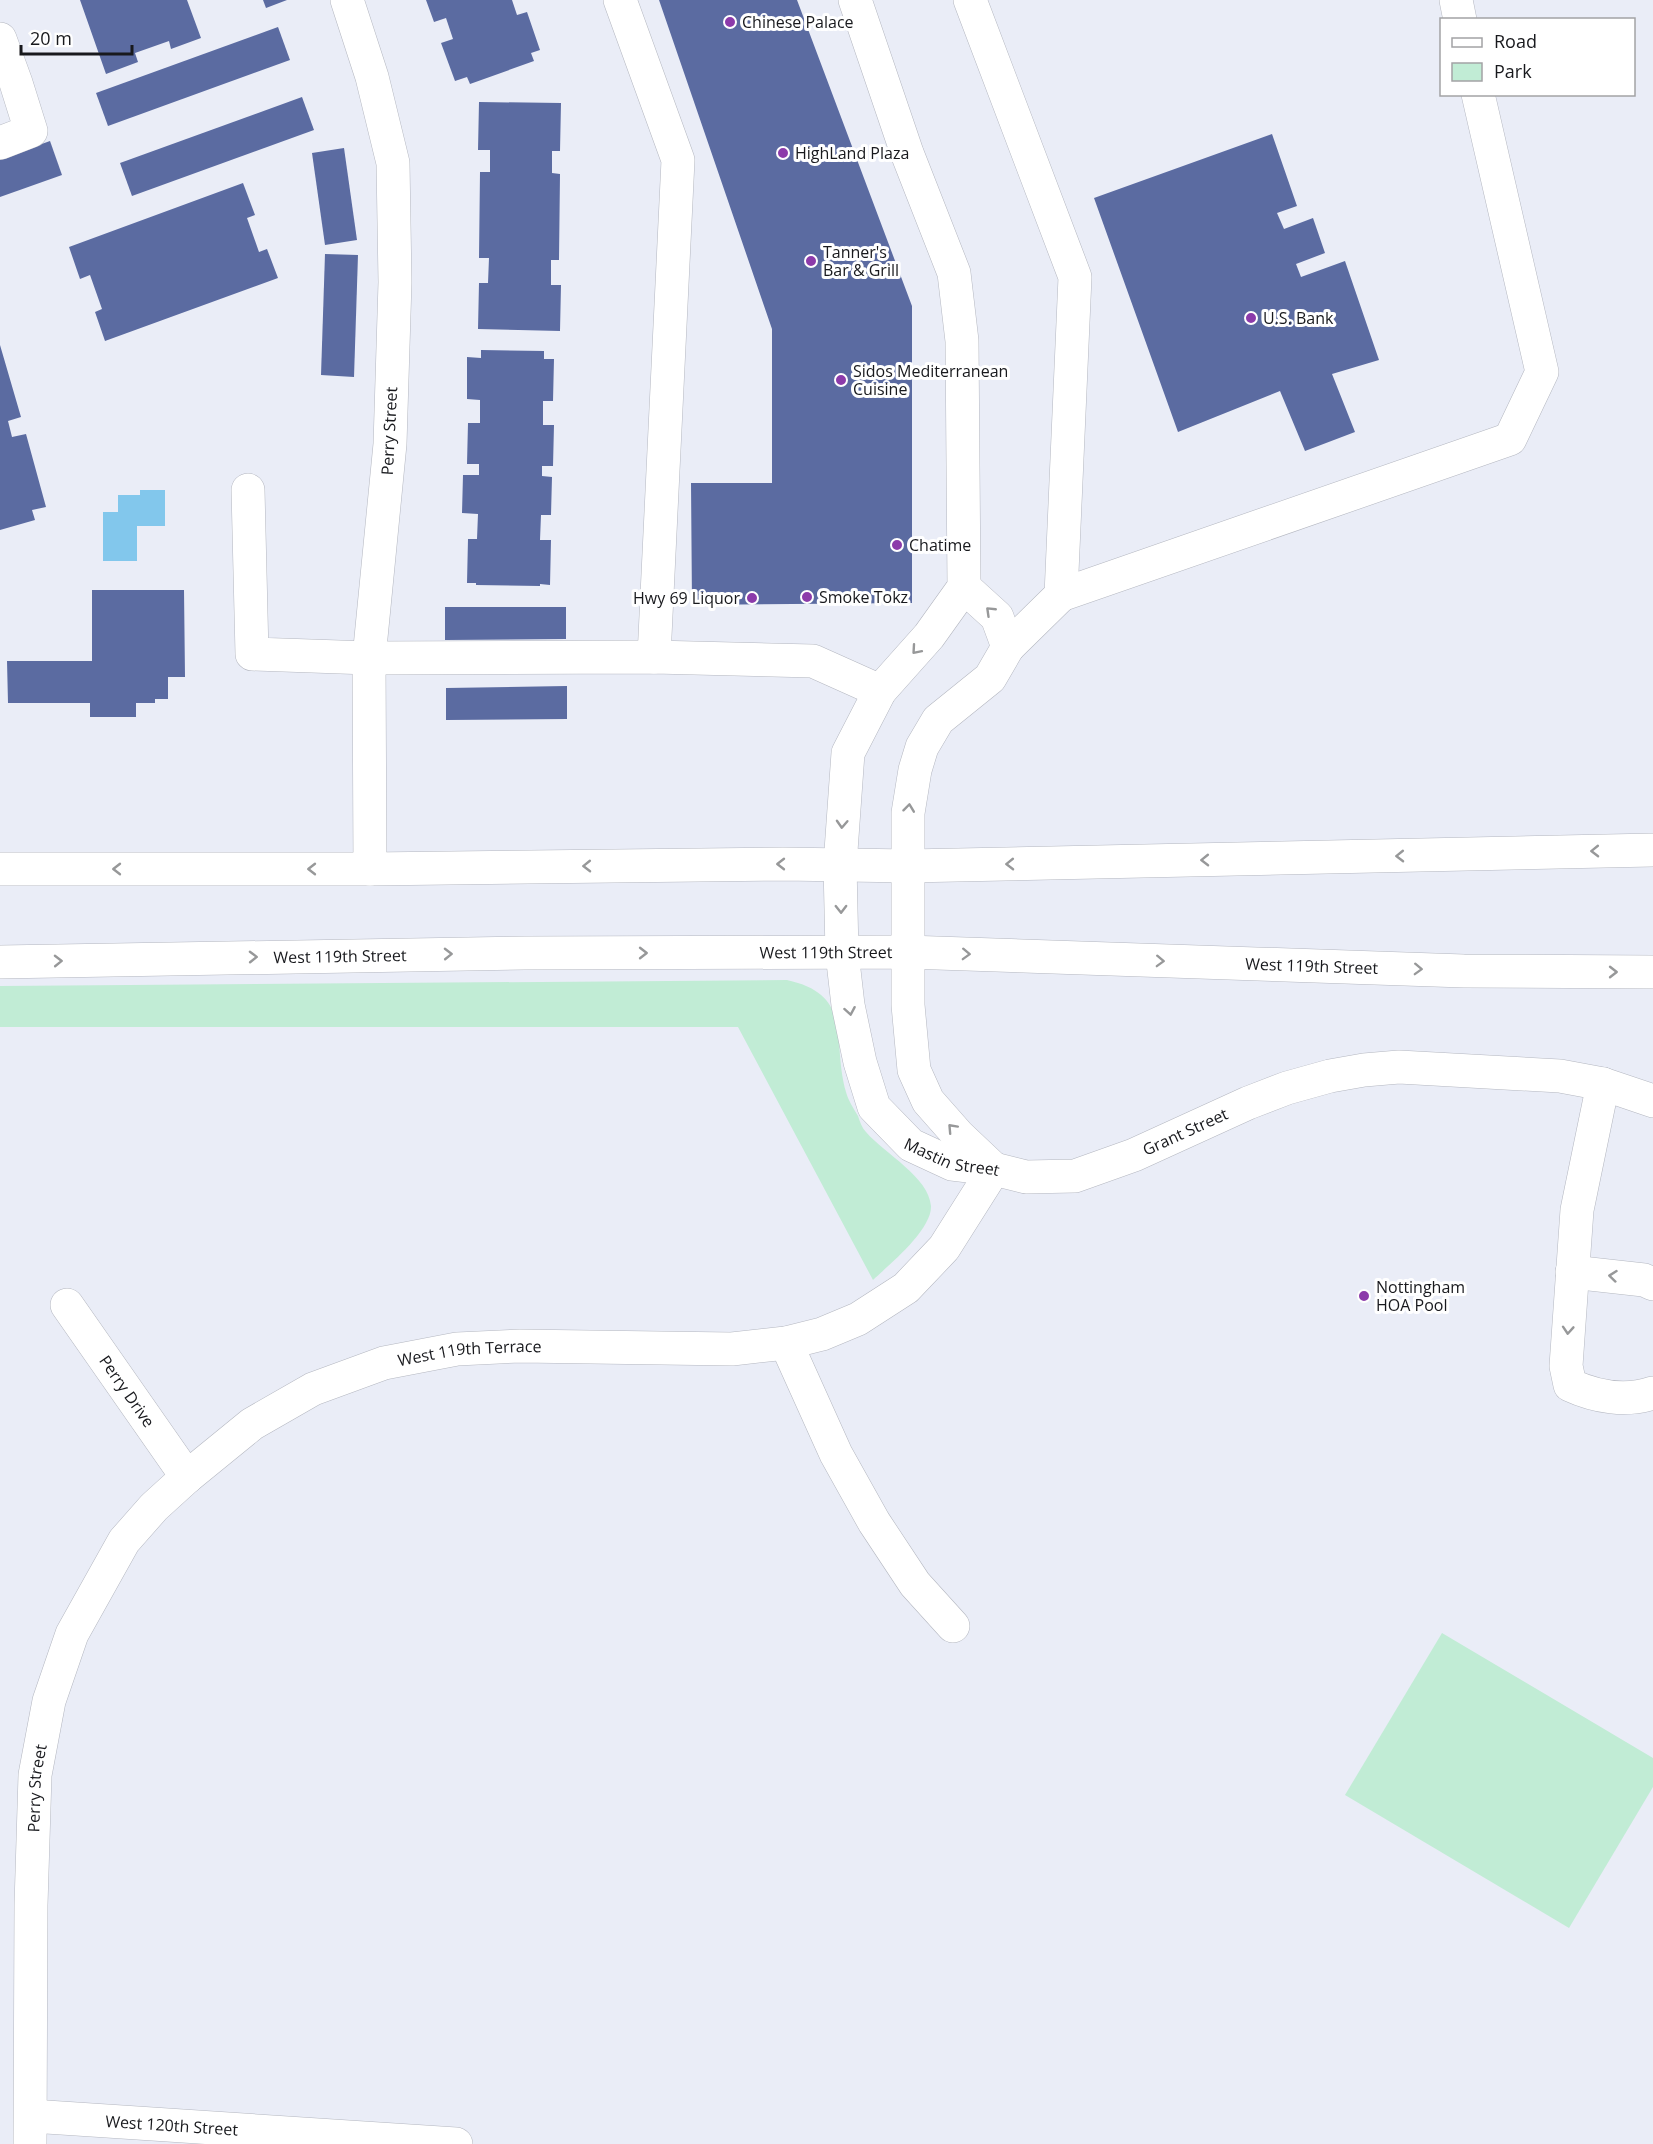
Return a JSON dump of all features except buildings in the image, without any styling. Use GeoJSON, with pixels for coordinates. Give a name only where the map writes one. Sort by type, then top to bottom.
{"type":"FeatureCollection","features":[{"type":"Feature","properties":{"kind":"street","name":"Perry Street"},"geometry":{"type":"LineString","coordinates":[[346,0],[372,77],[393,163],[395,282],[390,444],[369,658],[370,868]]}},
{"type":"Feature","properties":{"kind":"street"},"geometry":{"type":"LineString","coordinates":[[620,0],[678,160],[654,657]]}},
{"type":"Feature","properties":{"kind":"street"},"geometry":{"type":"LineString","coordinates":[[855,0],[907,153],[954,273],[962,341],[964,587],[997,617],[1008,646]]}},
{"type":"Feature","properties":{"kind":"street"},"geometry":{"type":"LineString","coordinates":[[970,0],[1075,277],[1061,595],[1510,439],[1542,372],[1478,96]]}},
{"type":"Feature","properties":{"kind":"street"},"geometry":{"type":"LineString","coordinates":[[1456,0],[1460,18]]}},
{"type":"Feature","properties":{"kind":"street"},"geometry":{"type":"LineString","coordinates":[[0,39],[31,131],[0,143]]}},
{"type":"Feature","properties":{"kind":"street"},"geometry":{"type":"LineString","coordinates":[[248,489],[252,654],[369,658],[654,657],[813,661],[880,691]]}},
{"type":"Feature","properties":{"kind":"street","name":"Mastin Street"},"geometry":{"type":"LineString","coordinates":[[964,587],[929,636],[880,691],[848,753],[840,866],[842,953],[848,1005],[860,1062],[874,1107],[911,1144],[952,1164],[994,1169]]}},
{"type":"Feature","properties":{"kind":"street","name":"Mastin Street"},"geometry":{"type":"LineString","coordinates":[[994,1169],[928,1101],[914,1070],[908,1005],[908,813],[915,770],[922,747],[938,720],[990,678],[1008,646],[1061,595]]}},
{"type":"Feature","properties":{"kind":"street"},"geometry":{"type":"LineString","coordinates":[[0,870],[783,864],[909,866],[1653,850]]}},
{"type":"Feature","properties":{"kind":"street","name":"West 119th Street"},"geometry":{"type":"LineString","coordinates":[[0,962],[525,953],[907,952],[1452,971],[1653,972]]}},
{"type":"Feature","properties":{"kind":"street","name":"Grant Street"},"geometry":{"type":"LineString","coordinates":[[994,1169],[1026,1177],[1075,1176],[1134,1155],[1248,1103],[1287,1088],[1330,1076],[1364,1070],[1399,1067],[1560,1076],[1603,1084],[1653,1101]]}},
{"type":"Feature","properties":{"kind":"street"},"geometry":{"type":"LineString","coordinates":[[1603,1084],[1577,1210],[1566,1366],[1570,1385],[1590,1394],[1637,1398],[1653,1392]]}},
{"type":"Feature","properties":{"kind":"street"},"geometry":{"type":"LineString","coordinates":[[953,1626],[915,1584],[874,1522],[836,1454],[786,1343],[822,1334],[858,1319],[906,1288],[944,1248],[994,1169]]}},
{"type":"Feature","properties":{"kind":"street"},"geometry":{"type":"LineString","coordinates":[[1572,1272],[1644,1280],[1653,1284]]}},
{"type":"Feature","properties":{"kind":"street","name":"Perry Drive"},"geometry":{"type":"LineString","coordinates":[[68,1305],[187,1477]]}},
{"type":"Feature","properties":{"kind":"street","name":"West 119th Terrace"},"geometry":{"type":"LineString","coordinates":[[187,1477],[252,1424],[313,1389],[384,1363],[457,1349],[520,1346],[732,1349],[786,1343]]}},
{"type":"Feature","properties":{"kind":"street","name":"Perry Street"},"geometry":{"type":"LineString","coordinates":[[31,2130],[31,1905],[35,1775],[49,1701],[72,1634],[124,1541],[154,1507],[187,1477]]}},
{"type":"Feature","properties":{"kind":"street","name":"West 120th Street"},"geometry":{"type":"LineString","coordinates":[[31,2130],[456,2144]]}},
{"type":"Feature","properties":{"kind":"green space"},"geometry":{"type":"Polygon","coordinates":[[[787,980],[808,987],[823,997],[832,1008],[839,1038],[846,1092],[862,1127],[915,1176],[928,1195],[931,1206],[925,1226],[899,1256],[873,1280],[738,1027],[0,1027],[0,986],[787,980]]]}},
{"type":"Feature","properties":{"kind":"green space"},"geometry":{"type":"Polygon","coordinates":[[[1442,1633],[1653,1758],[1653,1787],[1569,1928],[1345,1795],[1442,1633]]]}},
{"type":"Feature","properties":{"kind":"water"},"geometry":{"type":"Polygon","coordinates":[[[140,490],[165,490],[165,526],[137,526],[137,561],[103,561],[103,512],[118,512],[118,495],[140,495],[140,490]]]}},
{"type":"Feature","properties":{"kind":"place","name":"Chinese Palace"},"geometry":{"type":"Point","coordinates":[730,22]}},
{"type":"Feature","properties":{"kind":"place","name":"HighLand Plaza"},"geometry":{"type":"Point","coordinates":[783,153]}},
{"type":"Feature","properties":{"kind":"place","name":"Tanner's Bar & Grill"},"geometry":{"type":"Point","coordinates":[811,261]}},
{"type":"Feature","properties":{"kind":"place","name":"U.S. Bank"},"geometry":{"type":"Point","coordinates":[1251,318]}},
{"type":"Feature","properties":{"kind":"place","name":"Sidos Mediterranean Cuisine"},"geometry":{"type":"Point","coordinates":[841,380]}},
{"type":"Feature","properties":{"kind":"place","name":"Chatime"},"geometry":{"type":"Point","coordinates":[897,545]}},
{"type":"Feature","properties":{"kind":"place","name":"Smoke Tokz"},"geometry":{"type":"Point","coordinates":[807,597]}},
{"type":"Feature","properties":{"kind":"place","name":"Hwy 69 Liquor"},"geometry":{"type":"Point","coordinates":[752,598]}},
{"type":"Feature","properties":{"kind":"place","name":"Nottingham HOA Pool"},"geometry":{"type":"Point","coordinates":[1364,1296]}}]}
